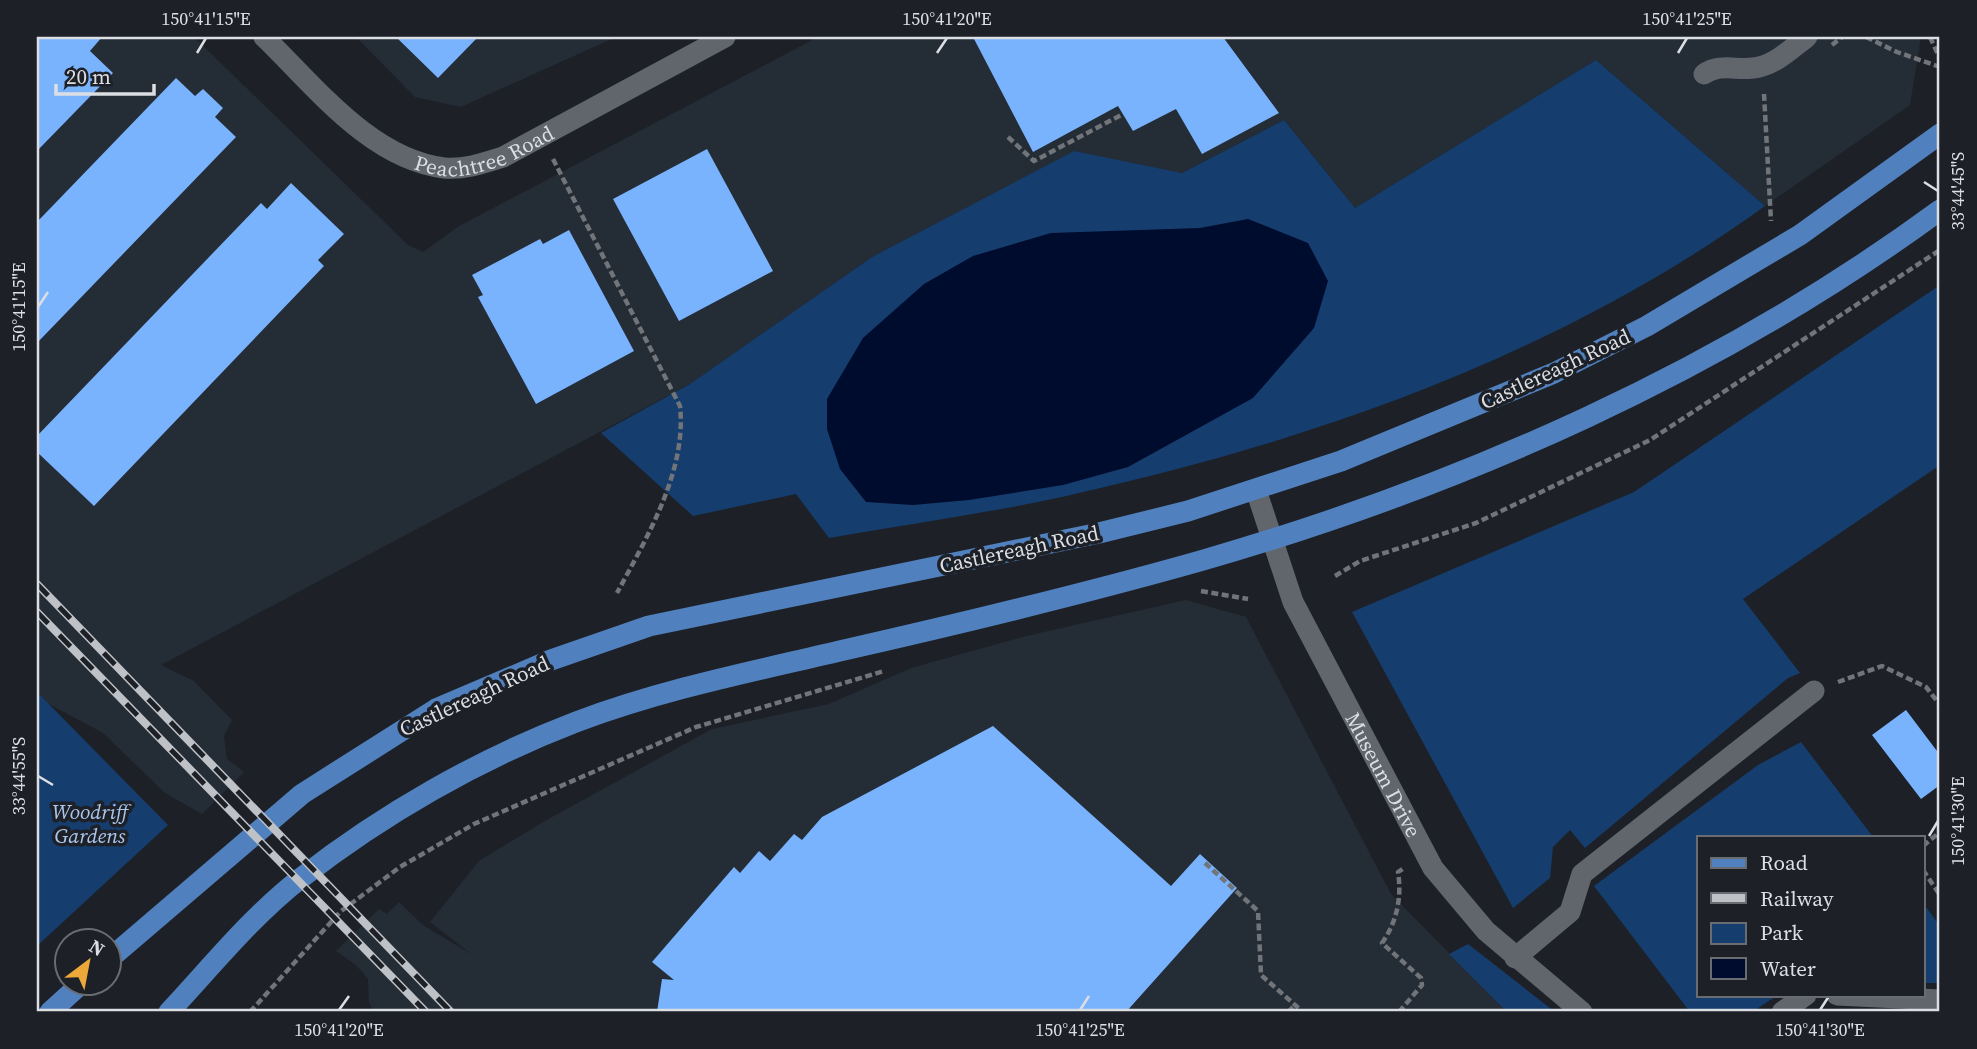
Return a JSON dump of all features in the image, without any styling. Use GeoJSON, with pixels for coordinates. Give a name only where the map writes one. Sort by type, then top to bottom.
{"type":"FeatureCollection","features":[{"type":"Feature","properties":{"kind":"main road","name":"Castlereagh Road"},"geometry":{"type":"LineString","coordinates":[[122,948],[302,794],[436,709],[551,660],[649,626],[1099,533],[1256,490],[1418,431],[1554,373],[1647,326],[1800,234],[1940,134]]}},
{"type":"Feature","properties":{"kind":"main road"},"geometry":{"type":"LineString","coordinates":[[169,1012],[260,913],[304,876],[405,807],[520,746],[645,698],[968,622],[1271,539],[1406,493],[1524,445],[1636,393],[1841,279],[1940,209]]}},
{"type":"Feature","properties":{"kind":"main road"},"geometry":{"type":"LineString","coordinates":[[50,1012],[68,996]]}},
{"type":"Feature","properties":{"kind":"street","name":"Peachtree Road"},"geometry":{"type":"LineString","coordinates":[[264,37],[357,126],[385,147],[417,161],[445,168],[474,166],[502,158],[725,37]]}},
{"type":"Feature","properties":{"kind":"street"},"geometry":{"type":"LineString","coordinates":[[1704,74],[1720,67],[1762,67],[1807,37]]}},
{"type":"Feature","properties":{"kind":"street","name":"Museum Drive"},"geometry":{"type":"LineString","coordinates":[[1256,490],[1293,602],[1424,853],[1456,898],[1515,958],[1582,1012]]}},
{"type":"Feature","properties":{"kind":"street"},"geometry":{"type":"LineString","coordinates":[[1515,958],[1570,912],[1582,874],[1814,691]]}},
{"type":"Feature","properties":{"kind":"street"},"geometry":{"type":"LineString","coordinates":[[1782,1012],[1805,996]]}},
{"type":"Feature","properties":{"kind":"street"},"geometry":{"type":"LineString","coordinates":[[1858,996],[1940,1000]]}},
{"type":"Feature","properties":{"kind":"path"},"geometry":{"type":"LineString","coordinates":[[1866,37],[1897,52],[1940,67]]}},
{"type":"Feature","properties":{"kind":"path"},"geometry":{"type":"LineString","coordinates":[[1930,37],[1940,59]]}},
{"type":"Feature","properties":{"kind":"path"},"geometry":{"type":"LineString","coordinates":[[1770,90],[1762,95],[1771,221]]}},
{"type":"Feature","properties":{"kind":"path"},"geometry":{"type":"LineString","coordinates":[[1007,137],[1034,161],[1123,114]]}},
{"type":"Feature","properties":{"kind":"path"},"geometry":{"type":"LineString","coordinates":[[541,136],[680,406],[680,452],[649,528],[617,593]]}},
{"type":"Feature","properties":{"kind":"path"},"geometry":{"type":"LineString","coordinates":[[1335,576],[1360,561],[1476,523],[1650,440],[1940,250]]}},
{"type":"Feature","properties":{"kind":"path"},"geometry":{"type":"LineString","coordinates":[[1196,591],[1248,599]]}},
{"type":"Feature","properties":{"kind":"path"},"geometry":{"type":"LineString","coordinates":[[1814,691],[1882,666],[1926,687],[1940,705]]}},
{"type":"Feature","properties":{"kind":"path"},"geometry":{"type":"LineString","coordinates":[[250,1012],[340,912],[400,867],[474,824],[696,727],[897,667]]}},
{"type":"Feature","properties":{"kind":"path"},"geometry":{"type":"LineString","coordinates":[[1924,845],[1940,832]]}},
{"type":"Feature","properties":{"kind":"path"},"geometry":{"type":"LineString","coordinates":[[1399,1012],[1422,985],[1421,978],[1382,943],[1395,918],[1400,889],[1398,872],[1424,853]]}},
{"type":"Feature","properties":{"kind":"path"},"geometry":{"type":"LineString","coordinates":[[1205,863],[1258,911],[1261,975],[1303,1012]]}},
{"type":"Feature","properties":{"kind":"path"},"geometry":{"type":"LineString","coordinates":[[1924,871],[1940,895]]}},
{"type":"Feature","properties":{"kind":"path"},"geometry":{"type":"LineString","coordinates":[[1288,1012],[1295,1005]]}},
{"type":"Feature","properties":{"kind":"shaded area"},"geometry":{"type":"Polygon","coordinates":[[[37,37],[194,37],[408,245],[423,252],[459,226],[818,37],[1921,37],[1910,105],[1765,206],[1596,60],[1355,208],[1284,120],[1182,173],[1074,152],[872,257],[690,384],[161,665],[194,681],[232,720],[224,736],[227,759],[244,772],[202,814],[165,793],[103,733],[47,703],[37,692],[37,37]]]}},
{"type":"Feature","properties":{"kind":"shaded area"},"geometry":{"type":"Polygon","coordinates":[[[356,37],[616,37],[461,107],[415,97],[356,37]]]}},
{"type":"Feature","properties":{"kind":"shaded area"},"geometry":{"type":"Polygon","coordinates":[[[1186,600],[1246,617],[1391,894],[1507,1012],[374,1012],[369,1002],[368,979],[356,965],[336,951],[379,909],[387,914],[399,902],[424,926],[471,954],[430,922],[479,861],[543,822],[712,729],[829,704],[911,668],[1026,636],[1186,600]]]}},
{"type":"Feature","properties":{"kind":"green space"},"geometry":{"type":"Polygon","coordinates":[[[1596,60],[1765,206],[1688,258],[1608,304],[1525,346],[1352,416],[1263,445],[1083,492],[829,538],[796,494],[693,516],[601,433],[690,384],[872,257],[1074,151],[1182,173],[1284,120],[1355,208],[1596,60]]]}},
{"type":"Feature","properties":{"kind":"green space"},"geometry":{"type":"Polygon","coordinates":[[[1940,285],[1940,465],[1743,599],[1800,673],[1788,678],[1585,848],[1570,830],[1553,847],[1550,878],[1513,908],[1352,612],[1634,492],[1940,285]]]}},
{"type":"Feature","properties":{"kind":"green space","name":"Woodriff Gardens"},"geometry":{"type":"Polygon","coordinates":[[[37,692],[168,825],[59,926],[52,926],[52,932],[37,946],[37,692]]]}},
{"type":"Feature","properties":{"kind":"green space"},"geometry":{"type":"Polygon","coordinates":[[[1801,742],[1872,836],[1697,836],[1697,996],[1776,996],[1752,1012],[1690,1012],[1594,886],[1758,765],[1801,742]]]}},
{"type":"Feature","properties":{"kind":"green space"},"geometry":{"type":"Polygon","coordinates":[[[1924,904],[1940,926],[1940,983],[1924,983],[1924,904]]]}},
{"type":"Feature","properties":{"kind":"green space"},"geometry":{"type":"Polygon","coordinates":[[[1468,944],[1555,1012],[1507,1012],[1449,954],[1468,944]]]}},
{"type":"Feature","properties":{"kind":"water"},"geometry":{"type":"Polygon","coordinates":[[[1248,219],[1308,243],[1328,281],[1314,328],[1253,398],[1128,467],[1063,485],[969,500],[913,505],[866,502],[840,469],[827,429],[827,399],[863,338],[924,284],[973,256],[1051,233],[1200,228],[1248,219]]]}},
{"type":"Feature","properties":{"kind":"building"},"geometry":{"type":"Polygon","coordinates":[[[37,37],[102,37],[90,51],[113,73],[37,151],[37,37]]]}},
{"type":"Feature","properties":{"kind":"building"},"geometry":{"type":"Polygon","coordinates":[[[396,37],[478,37],[438,78],[396,37]]]}},
{"type":"Feature","properties":{"kind":"building"},"geometry":{"type":"Polygon","coordinates":[[[973,37],[1223,37],[1279,113],[1202,154],[1176,109],[1133,131],[1118,106],[1033,152],[973,37]]]}},
{"type":"Feature","properties":{"kind":"building"},"geometry":{"type":"Polygon","coordinates":[[[176,78],[195,96],[203,89],[223,108],[215,117],[236,137],[37,343],[37,222],[176,78]]]}},
{"type":"Feature","properties":{"kind":"building"},"geometry":{"type":"Polygon","coordinates":[[[707,149],[773,271],[679,321],[613,199],[707,149]]]}},
{"type":"Feature","properties":{"kind":"building"},"geometry":{"type":"Polygon","coordinates":[[[291,183],[344,234],[318,260],[324,266],[94,506],[37,452],[37,436],[261,203],[267,209],[291,183]]]}},
{"type":"Feature","properties":{"kind":"building"},"geometry":{"type":"Polygon","coordinates":[[[569,230],[634,351],[536,404],[478,297],[483,295],[472,275],[540,239],[543,244],[569,230]]]}},
{"type":"Feature","properties":{"kind":"building"},"geometry":{"type":"Polygon","coordinates":[[[1906,710],[1940,755],[1940,785],[1921,799],[1872,735],[1906,710]]]}},
{"type":"Feature","properties":{"kind":"building"},"geometry":{"type":"Polygon","coordinates":[[[993,726],[1171,886],[1200,854],[1237,888],[1126,1012],[657,1012],[662,979],[674,980],[652,962],[734,867],[740,873],[759,851],[770,861],[794,834],[802,840],[822,817],[993,726]]]}},
{"type":"Feature","properties":{"kind":"railway"},"geometry":{"type":"LineString","coordinates":[[37,584],[451,1012]]}},
{"type":"Feature","properties":{"kind":"railway"},"geometry":{"type":"LineString","coordinates":[[37,612],[426,1012]]}}]}
